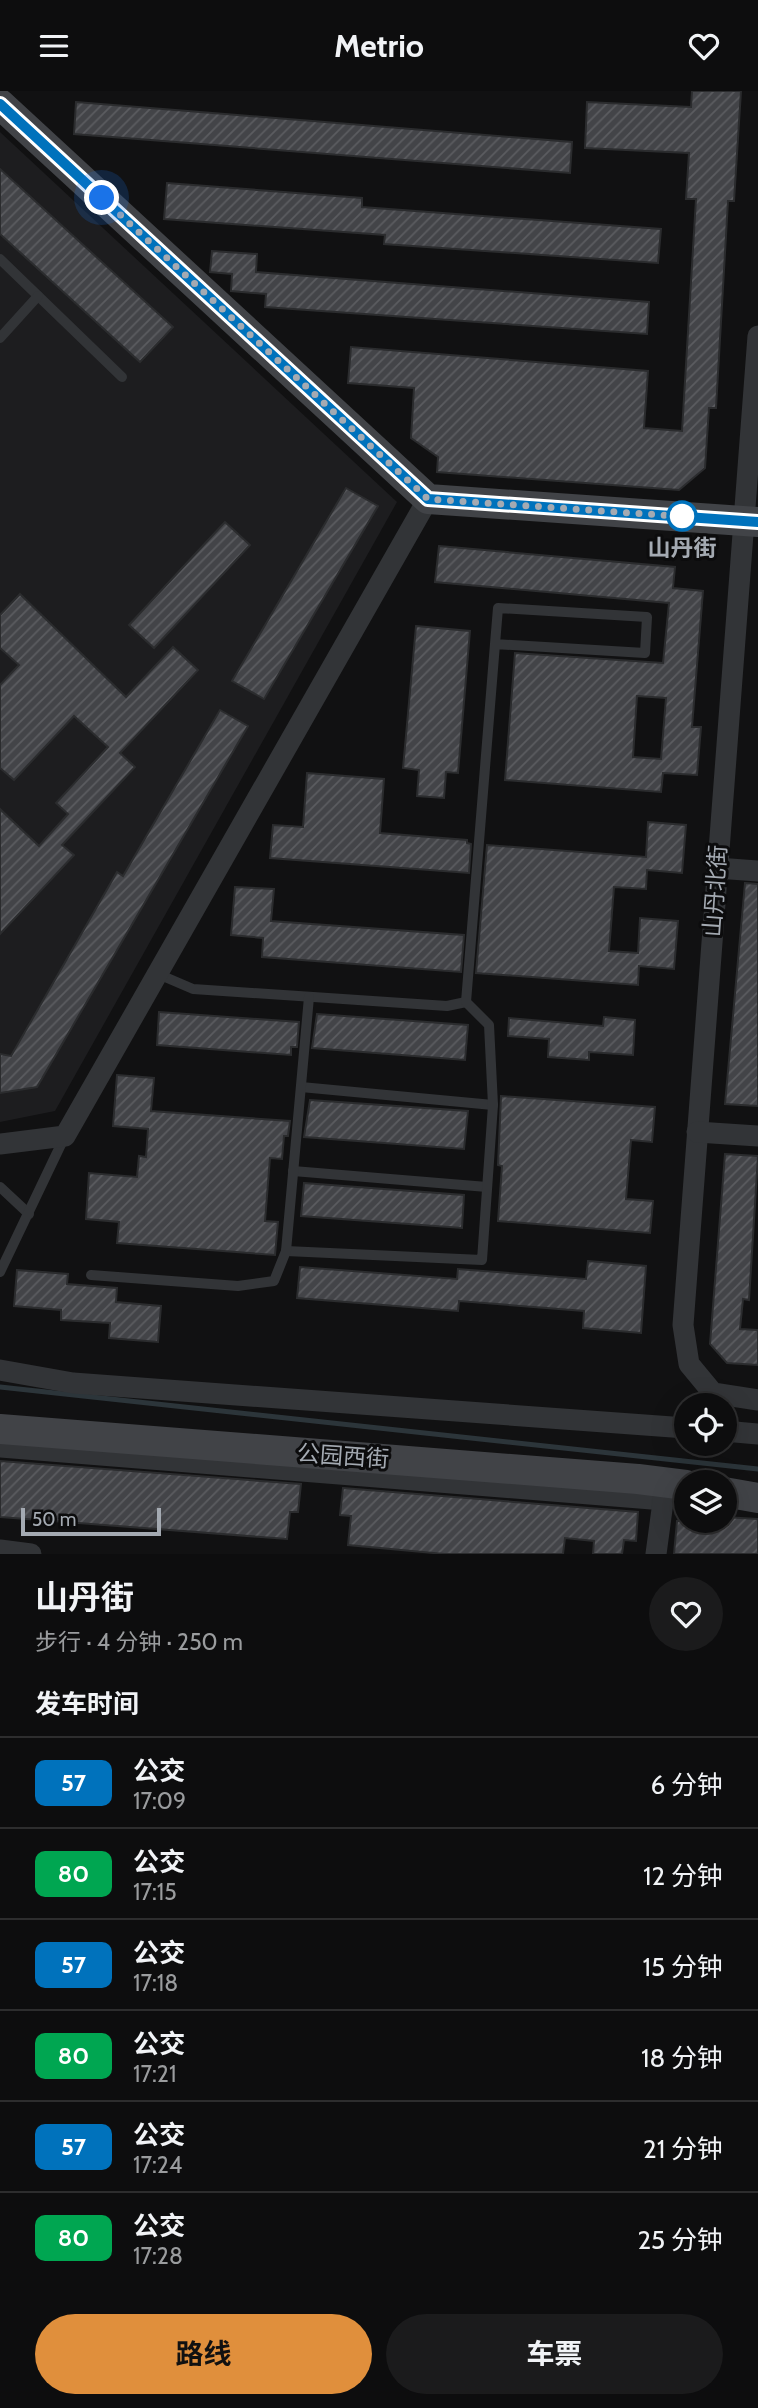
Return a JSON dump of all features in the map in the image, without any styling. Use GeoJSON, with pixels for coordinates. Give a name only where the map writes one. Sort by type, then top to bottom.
{"type":"FeatureCollection","features":[{"type":"Feature","properties":{"kind":"street"},"geometry":{"type":"LineString","coordinates":[[0,104],[428,499],[750,521]]}},
{"type":"Feature","properties":{"kind":"street","name":"山丹北街"},"geometry":{"type":"LineString","coordinates":[[758,336],[750,521],[717,868],[683,1325],[689,1364],[713,1393],[758,1400]]}},
{"type":"Feature","properties":{"kind":"street"},"geometry":{"type":"LineString","coordinates":[[0,1144],[65,1136],[428,499]]}},
{"type":"Feature","properties":{"kind":"street"},"geometry":{"type":"LineString","coordinates":[[717,868],[758,871]]}},
{"type":"Feature","properties":{"kind":"street"},"geometry":{"type":"LineString","coordinates":[[697,1132],[758,1136]]}},
{"type":"Feature","properties":{"kind":"street"},"geometry":{"type":"LineString","coordinates":[[0,1370],[73,1383],[674,1427]]}},
{"type":"Feature","properties":{"kind":"street","name":"公园西街"},"geometry":{"type":"LineString","coordinates":[[0,1429],[672,1489]]}},
{"type":"Feature","properties":{"kind":"street"},"geometry":{"type":"LineString","coordinates":[[737,1432],[758,1434]]}},
{"type":"Feature","properties":{"kind":"street"},"geometry":{"type":"LineString","coordinates":[[0,1447],[672,1489],[656,1554]]}},
{"type":"Feature","properties":{"kind":"street"},"geometry":{"type":"LineString","coordinates":[[737,1494],[758,1498]]}},
{"type":"Feature","properties":{"kind":"street"},"geometry":{"type":"LineString","coordinates":[[0,1550],[31,1554]]}},
{"type":"Feature","properties":{"kind":"lane"},"geometry":{"type":"LineString","coordinates":[[0,259],[122,377]]}},
{"type":"Feature","properties":{"kind":"lane"},"geometry":{"type":"LineString","coordinates":[[0,338],[38,296]]}},
{"type":"Feature","properties":{"kind":"lane"},"geometry":{"type":"LineString","coordinates":[[286,1251],[482,1260],[493,1105],[489,1025],[466,1002],[495,644],[498,608],[647,617],[645,653],[495,644]]}},
{"type":"Feature","properties":{"kind":"lane"},"geometry":{"type":"LineString","coordinates":[[158,974],[193,989],[447,1006],[466,1002]]}},
{"type":"Feature","properties":{"kind":"lane"},"geometry":{"type":"LineString","coordinates":[[91,1275],[238,1286],[274,1281],[286,1251],[309,997]]}},
{"type":"Feature","properties":{"kind":"lane"},"geometry":{"type":"LineString","coordinates":[[301,1087],[493,1105]]}},
{"type":"Feature","properties":{"kind":"lane"},"geometry":{"type":"LineString","coordinates":[[0,1272],[65,1136]]}},
{"type":"Feature","properties":{"kind":"lane"},"geometry":{"type":"LineString","coordinates":[[293,1171],[487,1188]]}},
{"type":"Feature","properties":{"kind":"lane"},"geometry":{"type":"LineString","coordinates":[[0,1187],[29,1214]]}},
{"type":"Feature","properties":{"kind":"shaded area"},"geometry":{"type":"Polygon","coordinates":[[[0,132],[397,502],[55,1111],[0,1122],[0,132]]]}},
{"type":"Feature","properties":{"kind":"building"},"geometry":{"type":"Polygon","coordinates":[[[692,91],[741,91],[734,201],[728,201],[716,408],[709,408],[705,468],[679,490],[437,472],[438,457],[411,438],[414,388],[348,383],[351,347],[648,371],[644,428],[682,431],[696,199],[686,199],[689,153],[585,148],[587,102],[691,107],[692,91]]]}},
{"type":"Feature","properties":{"kind":"building"},"geometry":{"type":"Polygon","coordinates":[[[76,102],[572,142],[570,173],[74,134],[76,102]]]}},
{"type":"Feature","properties":{"kind":"building"},"geometry":{"type":"Polygon","coordinates":[[[0,169],[173,327],[140,362],[0,234],[0,169]]]}},
{"type":"Feature","properties":{"kind":"building"},"geometry":{"type":"Polygon","coordinates":[[[167,183],[362,198],[362,207],[661,229],[658,263],[384,244],[385,235],[164,219],[167,183]]]}},
{"type":"Feature","properties":{"kind":"building"},"geometry":{"type":"Polygon","coordinates":[[[212,251],[257,254],[256,272],[649,302],[647,334],[265,307],[266,294],[231,291],[232,274],[210,272],[212,251]]]}},
{"type":"Feature","properties":{"kind":"building"},"geometry":{"type":"Polygon","coordinates":[[[346,488],[378,506],[264,699],[232,681],[346,488]]]}},
{"type":"Feature","properties":{"kind":"building"},"geometry":{"type":"Polygon","coordinates":[[[225,522],[250,545],[154,648],[129,625],[225,522]]]}},
{"type":"Feature","properties":{"kind":"building"},"geometry":{"type":"Polygon","coordinates":[[[439,546],[675,567],[673,588],[703,591],[692,727],[701,727],[697,775],[663,773],[661,792],[505,780],[515,653],[663,663],[669,603],[435,582],[439,546]],[[637,696],[633,757],[661,759],[666,698],[637,696]]]}},
{"type":"Feature","properties":{"kind":"building"},"geometry":{"type":"Polygon","coordinates":[[[20,594],[126,697],[173,647],[198,670],[120,753],[135,767],[62,845],[74,855],[0,934],[0,809],[39,846],[68,814],[56,803],[108,747],[74,716],[14,780],[0,768],[0,685],[19,665],[0,648],[0,615],[20,594]]]}},
{"type":"Feature","properties":{"kind":"building"},"geometry":{"type":"Polygon","coordinates":[[[416,626],[470,631],[458,773],[446,772],[444,798],[417,796],[419,770],[403,768],[416,626]]]}},
{"type":"Feature","properties":{"kind":"building"},"geometry":{"type":"Polygon","coordinates":[[[220,710],[248,726],[37,1087],[0,1093],[0,1054],[11,1056],[117,872],[123,876],[220,710]]]}},
{"type":"Feature","properties":{"kind":"building"},"geometry":{"type":"Polygon","coordinates":[[[307,773],[384,779],[380,833],[467,840],[467,843],[471,844],[469,873],[270,858],[273,825],[303,827],[307,773]]]}},
{"type":"Feature","properties":{"kind":"building"},"geometry":{"type":"Polygon","coordinates":[[[648,822],[686,825],[682,873],[647,870],[646,889],[614,887],[609,951],[638,953],[640,918],[678,921],[674,969],[639,966],[638,985],[476,973],[487,845],[646,857],[648,822]]]}},
{"type":"Feature","properties":{"kind":"building"},"geometry":{"type":"Polygon","coordinates":[[[745,883],[758,884],[758,1106],[725,1104],[745,883]]]}},
{"type":"Feature","properties":{"kind":"building"},"geometry":{"type":"Polygon","coordinates":[[[235,887],[274,889],[271,921],[464,935],[461,972],[262,957],[263,938],[231,935],[235,887]]]}},
{"type":"Feature","properties":{"kind":"building"},"geometry":{"type":"Polygon","coordinates":[[[159,1012],[299,1022],[297,1047],[291,1047],[291,1055],[157,1045],[159,1012]]]}},
{"type":"Feature","properties":{"kind":"building"},"geometry":{"type":"Polygon","coordinates":[[[317,1014],[468,1025],[465,1060],[312,1048],[317,1014]]]}},
{"type":"Feature","properties":{"kind":"building"},"geometry":{"type":"Polygon","coordinates":[[[604,1017],[635,1020],[633,1055],[589,1052],[589,1060],[548,1057],[549,1039],[508,1036],[509,1018],[603,1026],[604,1017]]]}},
{"type":"Feature","properties":{"kind":"building"},"geometry":{"type":"Polygon","coordinates":[[[117,1075],[154,1078],[151,1111],[290,1121],[288,1136],[284,1136],[282,1159],[270,1158],[265,1221],[278,1222],[275,1255],[117,1243],[119,1222],[86,1219],[89,1173],[137,1177],[139,1156],[146,1157],[148,1129],[113,1126],[117,1075]]]}},
{"type":"Feature","properties":{"kind":"building"},"geometry":{"type":"Polygon","coordinates":[[[501,1096],[655,1107],[652,1142],[631,1140],[626,1199],[653,1201],[650,1233],[498,1221],[502,1166],[498,1165],[501,1096]]]}},
{"type":"Feature","properties":{"kind":"building"},"geometry":{"type":"Polygon","coordinates":[[[310,1100],[468,1111],[464,1149],[304,1137],[310,1100]]]}},
{"type":"Feature","properties":{"kind":"building"},"geometry":{"type":"Polygon","coordinates":[[[725,1154],[758,1156],[749,1300],[743,1299],[740,1329],[758,1330],[758,1365],[727,1363],[710,1344],[725,1154]]]}},
{"type":"Feature","properties":{"kind":"building"},"geometry":{"type":"Polygon","coordinates":[[[304,1183],[464,1195],[462,1228],[301,1216],[304,1183]]]}},
{"type":"Feature","properties":{"kind":"building"},"geometry":{"type":"Polygon","coordinates":[[[588,1261],[646,1266],[641,1333],[583,1328],[584,1311],[459,1301],[458,1311],[297,1298],[300,1267],[457,1279],[458,1269],[586,1279],[588,1261]]]}},
{"type":"Feature","properties":{"kind":"building"},"geometry":{"type":"Polygon","coordinates":[[[17,1270],[68,1274],[67,1284],[117,1288],[116,1302],[161,1306],[158,1342],[109,1338],[110,1323],[61,1320],[61,1310],[14,1306],[17,1270]]]}},
{"type":"Feature","properties":{"kind":"building"},"geometry":{"type":"Polygon","coordinates":[[[0,1461],[301,1484],[298,1512],[290,1512],[287,1539],[0,1517],[0,1461]]]}},
{"type":"Feature","properties":{"kind":"building"},"geometry":{"type":"Polygon","coordinates":[[[343,1488],[638,1512],[636,1541],[624,1540],[622,1554],[593,1554],[594,1541],[565,1538],[563,1554],[444,1554],[348,1545],[351,1516],[340,1515],[343,1488]]]}},
{"type":"Feature","properties":{"kind":"building"},"geometry":{"type":"Polygon","coordinates":[[[737,1518],[758,1519],[758,1554],[674,1554],[676,1533],[737,1533],[737,1518]]]}},
{"type":"Feature","properties":{"kind":"waterway"},"geometry":{"type":"LineString","coordinates":[[0,1387],[758,1469]]}},
{"type":"Feature","properties":{"kind":"bus line","name":"57"},"geometry":{"type":"LineString","coordinates":[[0,104],[428,499],[758,522]]}},
{"type":"Feature","properties":{"kind":"place","name":"山丹街"},"geometry":{"type":"Point","coordinates":[682,516]}},
{"type":"Feature","properties":{"kind":"route"},"geometry":{"type":"LineString","coordinates":[[102,198],[428,499],[690,517],[682,516]]}}]}
